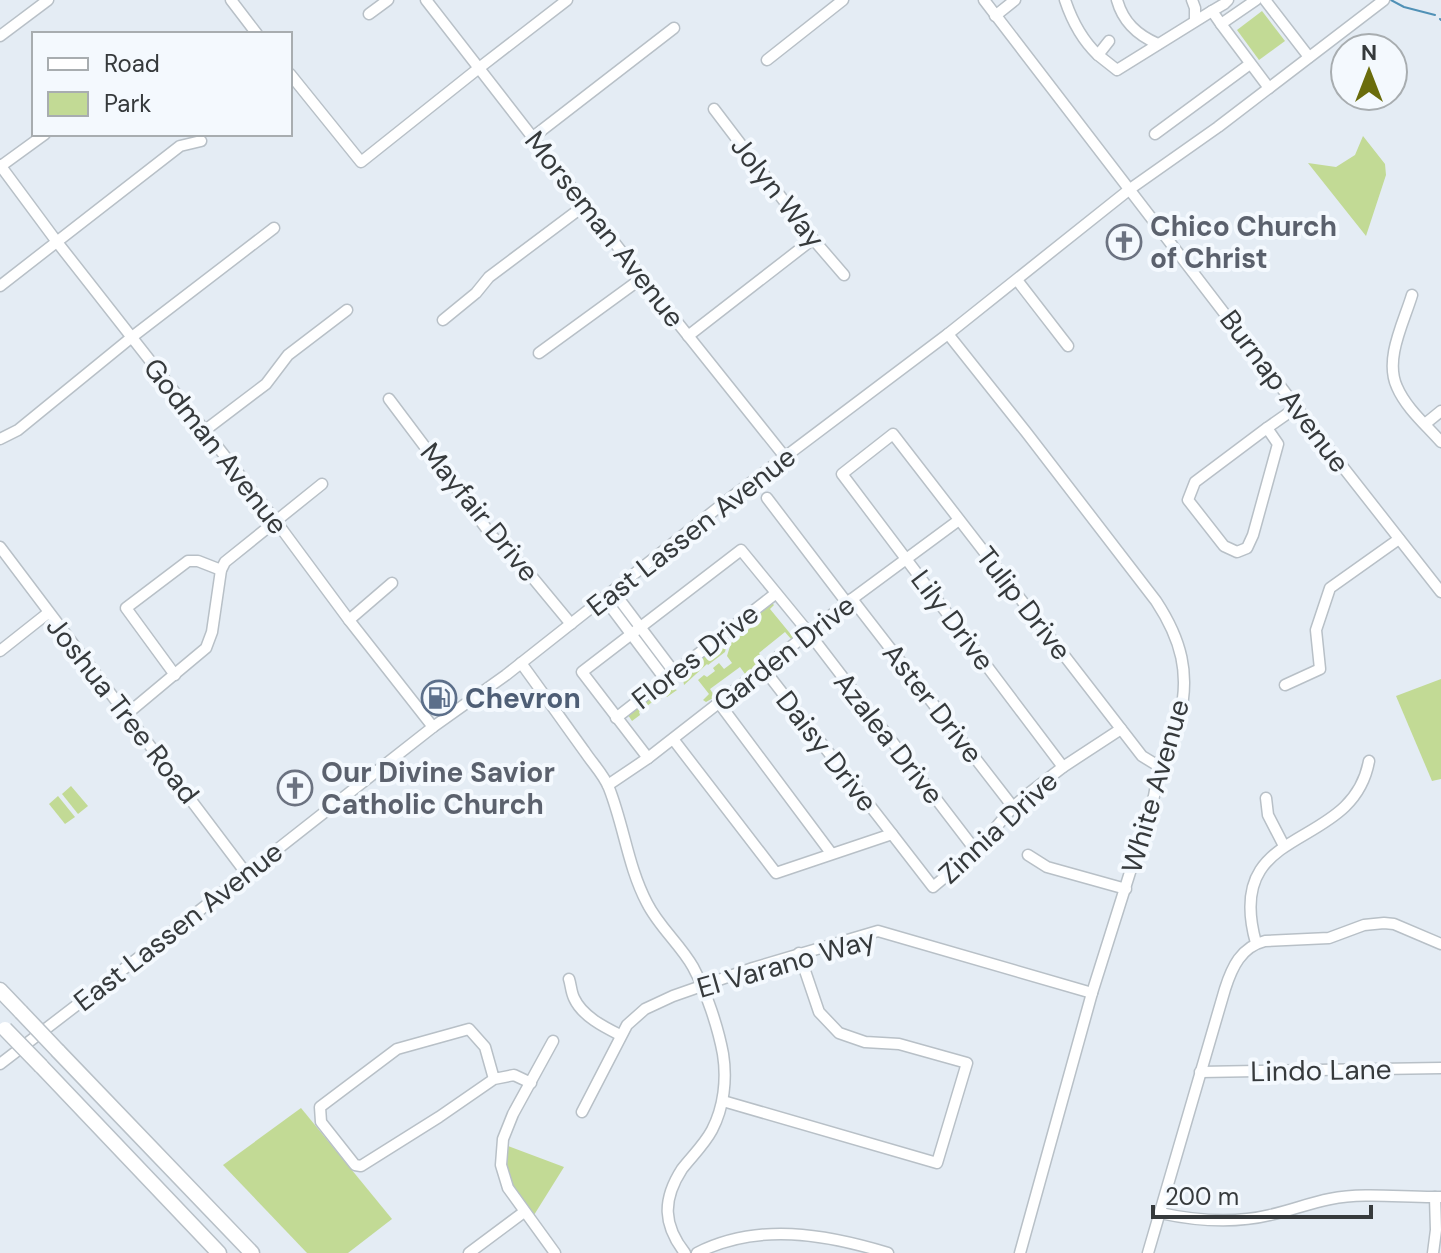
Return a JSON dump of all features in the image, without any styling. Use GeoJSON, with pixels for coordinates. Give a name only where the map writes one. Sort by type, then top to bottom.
{"type":"FeatureCollection","features":[{"type":"Feature","properties":{"kind":"highway"},"geometry":{"type":"LineString","coordinates":[[0,990],[252,1253]]}},
{"type":"Feature","properties":{"kind":"highway"},"geometry":{"type":"LineString","coordinates":[[2,1026],[219,1253]]}},
{"type":"Feature","properties":{"kind":"street"},"geometry":{"type":"LineString","coordinates":[[0,36],[48,0]]}},
{"type":"Feature","properties":{"kind":"street"},"geometry":{"type":"LineString","coordinates":[[231,0],[255,32]]}},
{"type":"Feature","properties":{"kind":"street"},"geometry":{"type":"LineString","coordinates":[[369,14],[388,0]]}},
{"type":"Feature","properties":{"kind":"street","name":"Morseman Avenue"},"geometry":{"type":"LineString","coordinates":[[426,0],[785,457]]}},
{"type":"Feature","properties":{"kind":"street"},"geometry":{"type":"LineString","coordinates":[[292,76],[361,162],[567,0]]}},
{"type":"Feature","properties":{"kind":"street"},"geometry":{"type":"LineString","coordinates":[[767,60],[843,0]]}},
{"type":"Feature","properties":{"kind":"street","name":"Burnap Avenue"},"geometry":{"type":"LineString","coordinates":[[984,0],[1441,592]]}},
{"type":"Feature","properties":{"kind":"street"},"geometry":{"type":"LineString","coordinates":[[995,16],[1015,0]]}},
{"type":"Feature","properties":{"kind":"street"},"geometry":{"type":"LineString","coordinates":[[1065,0],[1085,43],[1117,70],[1228,0]]}},
{"type":"Feature","properties":{"kind":"street"},"geometry":{"type":"LineString","coordinates":[[1117,0],[1125,20],[1142,37],[1158,44]]}},
{"type":"Feature","properties":{"kind":"street"},"geometry":{"type":"LineString","coordinates":[[1192,0],[1195,21]]}},
{"type":"Feature","properties":{"kind":"street"},"geometry":{"type":"LineString","coordinates":[[1221,24],[1256,0]]}},
{"type":"Feature","properties":{"kind":"street"},"geometry":{"type":"LineString","coordinates":[[1265,0],[1309,57]]}},
{"type":"Feature","properties":{"kind":"street","name":"East Lassen Avenue"},"geometry":{"type":"LineString","coordinates":[[0,1064],[433,727],[521,663],[948,334],[1130,189],[1218,127],[1384,0]]}},
{"type":"Feature","properties":{"kind":"street"},"geometry":{"type":"LineString","coordinates":[[1212,11],[1269,88]]}},
{"type":"Feature","properties":{"kind":"street"},"geometry":{"type":"LineString","coordinates":[[533,137],[674,28]]}},
{"type":"Feature","properties":{"kind":"street"},"geometry":{"type":"LineString","coordinates":[[1098,55],[1109,41]]}},
{"type":"Feature","properties":{"kind":"street"},"geometry":{"type":"LineString","coordinates":[[1155,134],[1250,64]]}},
{"type":"Feature","properties":{"kind":"street","name":"Jolyn Way"},"geometry":{"type":"LineString","coordinates":[[714,109],[844,275]]}},
{"type":"Feature","properties":{"kind":"street"},"geometry":{"type":"LineString","coordinates":[[1,165],[42,136]]}},
{"type":"Feature","properties":{"kind":"street"},"geometry":{"type":"LineString","coordinates":[[0,286],[180,146],[201,141]]}},
{"type":"Feature","properties":{"kind":"street","name":"Godman Avenue"},"geometry":{"type":"LineString","coordinates":[[1,165],[57,242],[433,727]]}},
{"type":"Feature","properties":{"kind":"street"},"geometry":{"type":"LineString","coordinates":[[443,320],[476,293],[489,277],[585,205]]}},
{"type":"Feature","properties":{"kind":"street"},"geometry":{"type":"LineString","coordinates":[[0,439],[18,430],[274,228]]}},
{"type":"Feature","properties":{"kind":"street"},"geometry":{"type":"LineString","coordinates":[[688,336],[813,239]]}},
{"type":"Feature","properties":{"kind":"street"},"geometry":{"type":"LineString","coordinates":[[539,353],[642,278]]}},
{"type":"Feature","properties":{"kind":"street"},"geometry":{"type":"LineString","coordinates":[[1017,280],[1068,346]]}},
{"type":"Feature","properties":{"kind":"street"},"geometry":{"type":"LineString","coordinates":[[1412,295],[1395,348],[1394,377],[1405,400],[1441,442]]}},
{"type":"Feature","properties":{"kind":"street"},"geometry":{"type":"LineString","coordinates":[[204,431],[266,384],[288,355],[347,310]]}},
{"type":"Feature","properties":{"kind":"street","name":"White Avenue"},"geometry":{"type":"LineString","coordinates":[[948,334],[1156,601],[1172,626],[1185,678],[1180,718],[1160,767],[1154,796],[1092,993],[1020,1253]]}},
{"type":"Feature","properties":{"kind":"street","name":"Mayfair Drive"},"geometry":{"type":"LineString","coordinates":[[389,399],[492,536],[523,566],[571,624]]}},
{"type":"Feature","properties":{"kind":"street"},"geometry":{"type":"LineString","coordinates":[[1267,428],[1278,444],[1253,535],[1247,548],[1237,552],[1224,546],[1188,500],[1195,482],[1267,428],[1297,407]]}},
{"type":"Feature","properties":{"kind":"street"},"geometry":{"type":"LineString","coordinates":[[1425,424],[1441,411]]}},
{"type":"Feature","properties":{"kind":"street","name":"Tulip Drive"},"geometry":{"type":"LineString","coordinates":[[893,434],[1142,756],[1160,767]]}},
{"type":"Feature","properties":{"kind":"street","name":"Lily Drive"},"geometry":{"type":"LineString","coordinates":[[893,434],[842,474],[1063,767]]}},
{"type":"Feature","properties":{"kind":"street"},"geometry":{"type":"LineString","coordinates":[[127,714],[206,648],[212,632],[221,570],[225,562],[322,484]]}},
{"type":"Feature","properties":{"kind":"street","name":"Aster Drive"},"geometry":{"type":"LineString","coordinates":[[767,498],[1013,807]]}},
{"type":"Feature","properties":{"kind":"street","name":"Garden Drive"},"geometry":{"type":"LineString","coordinates":[[608,785],[648,758],[959,520]]}},
{"type":"Feature","properties":{"kind":"street"},"geometry":{"type":"LineString","coordinates":[[1285,685],[1320,669],[1316,630],[1330,588],[1399,539]]}},
{"type":"Feature","properties":{"kind":"street","name":"Joshua Tree Road"},"geometry":{"type":"LineString","coordinates":[[0,547],[246,873]]}},
{"type":"Feature","properties":{"kind":"street","name":"Azalea Drive"},"geometry":{"type":"LineString","coordinates":[[636,631],[741,550],[809,633],[976,851]]}},
{"type":"Feature","properties":{"kind":"street"},"geometry":{"type":"LineString","coordinates":[[175,675],[126,608],[188,561],[198,561],[221,570]]}},
{"type":"Feature","properties":{"kind":"street"},"geometry":{"type":"LineString","coordinates":[[349,620],[392,583]]}},
{"type":"Feature","properties":{"kind":"street","name":"Flores Drive"},"geometry":{"type":"LineString","coordinates":[[616,718],[775,594]]}},
{"type":"Feature","properties":{"kind":"street"},"geometry":{"type":"LineString","coordinates":[[608,595],[670,676]]}},
{"type":"Feature","properties":{"kind":"street"},"geometry":{"type":"LineString","coordinates":[[0,651],[48,613]]}},
{"type":"Feature","properties":{"kind":"street"},"geometry":{"type":"LineString","coordinates":[[636,631],[582,672],[648,758]]}},
{"type":"Feature","properties":{"kind":"street"},"geometry":{"type":"LineString","coordinates":[[521,663],[608,785],[642,894],[650,910],[693,967],[719,1036],[723,1056],[723,1101],[712,1130],[683,1168],[670,1195],[669,1225],[674,1239],[685,1253]]}},
{"type":"Feature","properties":{"kind":"street","name":"Daisy Drive"},"geometry":{"type":"LineString","coordinates":[[763,668],[892,834]]}},
{"type":"Feature","properties":{"kind":"street"},"geometry":{"type":"LineString","coordinates":[[719,703],[831,853]]}},
{"type":"Feature","properties":{"kind":"street","name":"Zinnia Drive"},"geometry":{"type":"LineString","coordinates":[[892,834],[933,887],[976,851],[1013,807],[1063,767],[1121,729]]}},
{"type":"Feature","properties":{"kind":"street"},"geometry":{"type":"LineString","coordinates":[[673,739],[776,873],[892,834]]}},
{"type":"Feature","properties":{"kind":"street"},"geometry":{"type":"LineString","coordinates":[[1256,943],[1250,916],[1252,890],[1264,864],[1284,846],[1320,826],[1352,800],[1361,788],[1369,761]]}},
{"type":"Feature","properties":{"kind":"street"},"geometry":{"type":"LineString","coordinates":[[1266,798],[1268,815],[1284,846]]}},
{"type":"Feature","properties":{"kind":"street"},"geometry":{"type":"LineString","coordinates":[[1028,855],[1047,867],[1126,889]]}},
{"type":"Feature","properties":{"kind":"street"},"geometry":{"type":"LineString","coordinates":[[1148,1253],[1231,970],[1246,950],[1256,943],[1329,938],[1364,925],[1384,923],[1394,924],[1441,944]]}},
{"type":"Feature","properties":{"kind":"street","name":"El Varano Way"},"geometry":{"type":"LineString","coordinates":[[582,1112],[620,1035],[645,1009],[673,996],[799,953],[878,931],[1092,993]]}},
{"type":"Feature","properties":{"kind":"street"},"geometry":{"type":"LineString","coordinates":[[723,1101],[937,1163],[967,1063],[899,1044],[865,1042],[839,1033],[819,1012],[799,953]]}},
{"type":"Feature","properties":{"kind":"street"},"geometry":{"type":"LineString","coordinates":[[569,979],[580,1008],[620,1035]]}},
{"type":"Feature","properties":{"kind":"street"},"geometry":{"type":"LineString","coordinates":[[494,1079],[485,1047],[469,1029],[444,1035],[397,1049],[320,1107],[321,1122],[355,1165],[361,1166],[494,1079],[514,1075],[531,1083]]}},
{"type":"Feature","properties":{"kind":"street"},"geometry":{"type":"LineString","coordinates":[[553,1041],[513,1114],[503,1139],[501,1165],[508,1188],[555,1253]]}},
{"type":"Feature","properties":{"kind":"street","name":"Lindo Lane"},"geometry":{"type":"LineString","coordinates":[[1200,1072],[1441,1068]]}},
{"type":"Feature","properties":{"kind":"street"},"geometry":{"type":"LineString","coordinates":[[1160,1213],[1203,1221],[1238,1220],[1273,1215],[1330,1199],[1438,1197],[1433,1253]]}},
{"type":"Feature","properties":{"kind":"street"},"geometry":{"type":"LineString","coordinates":[[469,1253],[524,1212]]}},
{"type":"Feature","properties":{"kind":"street"},"geometry":{"type":"LineString","coordinates":[[697,1253],[732,1239],[782,1234],[823,1236],[888,1253]]}},
{"type":"Feature","properties":{"kind":"green space"},"geometry":{"type":"Polygon","coordinates":[[[1262,11],[1285,41],[1259,60],[1237,30],[1262,11]]]}},
{"type":"Feature","properties":{"kind":"green space"},"geometry":{"type":"Polygon","coordinates":[[[1363,136],[1385,164],[1386,175],[1366,236],[1308,163],[1336,167],[1355,155],[1363,136]]]}},
{"type":"Feature","properties":{"kind":"green space"},"geometry":{"type":"Polygon","coordinates":[[[772,603],[774,605],[770,609],[793,637],[791,639],[785,632],[759,653],[763,660],[745,674],[740,667],[710,689],[715,697],[706,702],[703,700],[709,694],[698,680],[715,671],[713,668],[719,663],[724,669],[732,663],[727,656],[731,643],[758,622],[755,616],[772,603]]]}},
{"type":"Feature","properties":{"kind":"green space"},"geometry":{"type":"Polygon","coordinates":[[[724,639],[727,644],[725,652],[684,685],[682,673],[724,639]]]}},
{"type":"Feature","properties":{"kind":"green space"},"geometry":{"type":"Polygon","coordinates":[[[1441,679],[1441,779],[1432,781],[1396,696],[1441,679]]]}},
{"type":"Feature","properties":{"kind":"green space"},"geometry":{"type":"Polygon","coordinates":[[[666,686],[677,690],[657,702],[655,700],[632,721],[628,715],[666,686]]]}},
{"type":"Feature","properties":{"kind":"green space"},"geometry":{"type":"Polygon","coordinates":[[[71,786],[88,806],[78,814],[62,794],[71,786]]]}},
{"type":"Feature","properties":{"kind":"green space"},"geometry":{"type":"Polygon","coordinates":[[[58,796],[75,817],[65,824],[49,804],[58,796]]]}},
{"type":"Feature","properties":{"kind":"green space"},"geometry":{"type":"Polygon","coordinates":[[[301,1108],[392,1219],[348,1253],[307,1253],[223,1165],[301,1108]]]}},
{"type":"Feature","properties":{"kind":"green space"},"geometry":{"type":"Polygon","coordinates":[[[508,1146],[564,1167],[534,1215],[511,1184],[507,1168],[508,1146]]]}},
{"type":"Feature","properties":{"kind":"waterway"},"geometry":{"type":"LineString","coordinates":[[1391,0],[1404,7],[1435,15]]}},
{"type":"Feature","properties":{"kind":"place","name":"Chico Church of Christ"},"geometry":{"type":"Point","coordinates":[1124,242]}},
{"type":"Feature","properties":{"kind":"place","name":"Chevron"},"geometry":{"type":"Point","coordinates":[439,698]}},
{"type":"Feature","properties":{"kind":"place","name":"Our Divine Savior Catholic Church"},"geometry":{"type":"Point","coordinates":[295,788]}}]}
